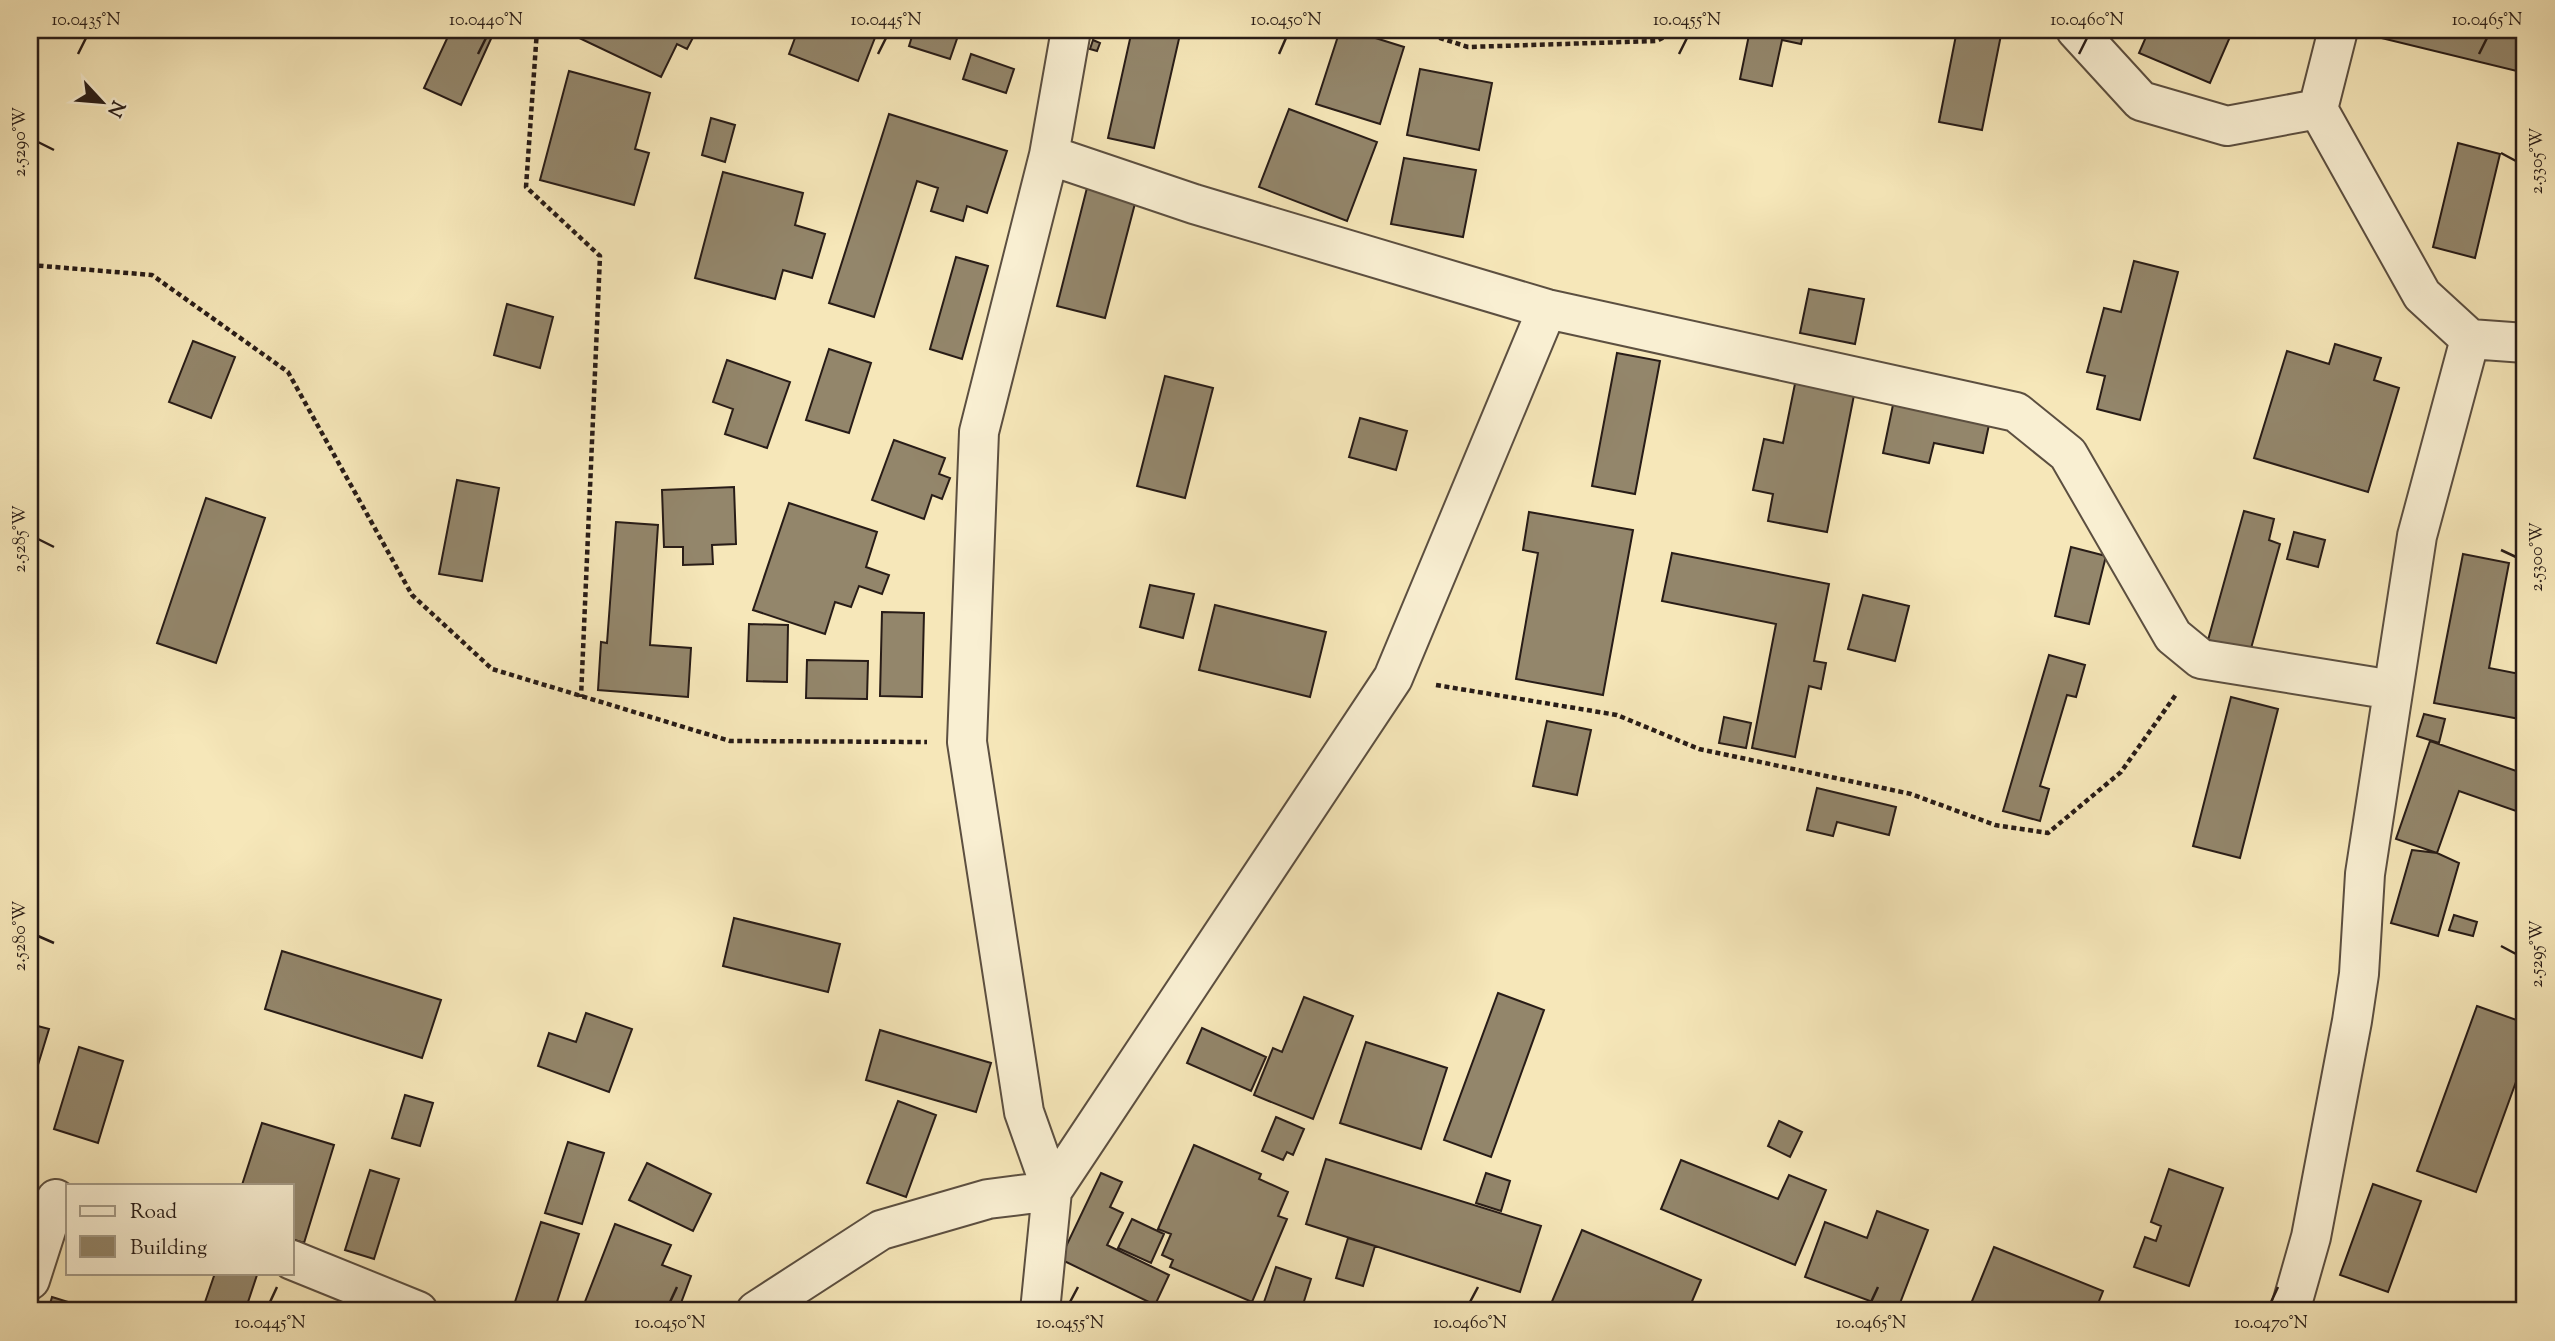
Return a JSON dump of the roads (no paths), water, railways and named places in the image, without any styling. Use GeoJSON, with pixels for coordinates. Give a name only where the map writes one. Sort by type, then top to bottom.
{"type":"FeatureCollection","features":[{"type":"Feature","properties":{"kind":"street"},"geometry":{"type":"LineString","coordinates":[[1040,1311],[1052,1191],[1024,1112],[967,742],[979,432],[1049,155],[1071,30]]}},
{"type":"Feature","properties":{"kind":"street"},"geometry":{"type":"LineString","coordinates":[[2076,30],[2141,101],[2227,126],[2318,108]]}},
{"type":"Feature","properties":{"kind":"street"},"geometry":{"type":"LineString","coordinates":[[2338,30],[2318,108],[2422,295],[2470,340],[2525,343]]}},
{"type":"Feature","properties":{"kind":"street"},"geometry":{"type":"LineString","coordinates":[[1049,155],[1208,208],[1547,309],[2016,412],[2068,454],[2173,636],[2200,659],[2393,690]]}},
{"type":"Feature","properties":{"kind":"street"},"geometry":{"type":"LineString","coordinates":[[756,1311],[881,1230],[988,1199],[1052,1191],[1393,678],[1547,309]]}},
{"type":"Feature","properties":{"kind":"street"},"geometry":{"type":"LineString","coordinates":[[2290,1311],[2311,1237],[2352,1021],[2359,974],[2365,874],[2417,536],[2470,340]]}},
{"type":"Feature","properties":{"kind":"street"},"geometry":{"type":"LineString","coordinates":[[30,1280],[51,1197]]}},
{"type":"Feature","properties":{"kind":"street"},"geometry":{"type":"LineString","coordinates":[[294,1261],[418,1311]]}}]}
